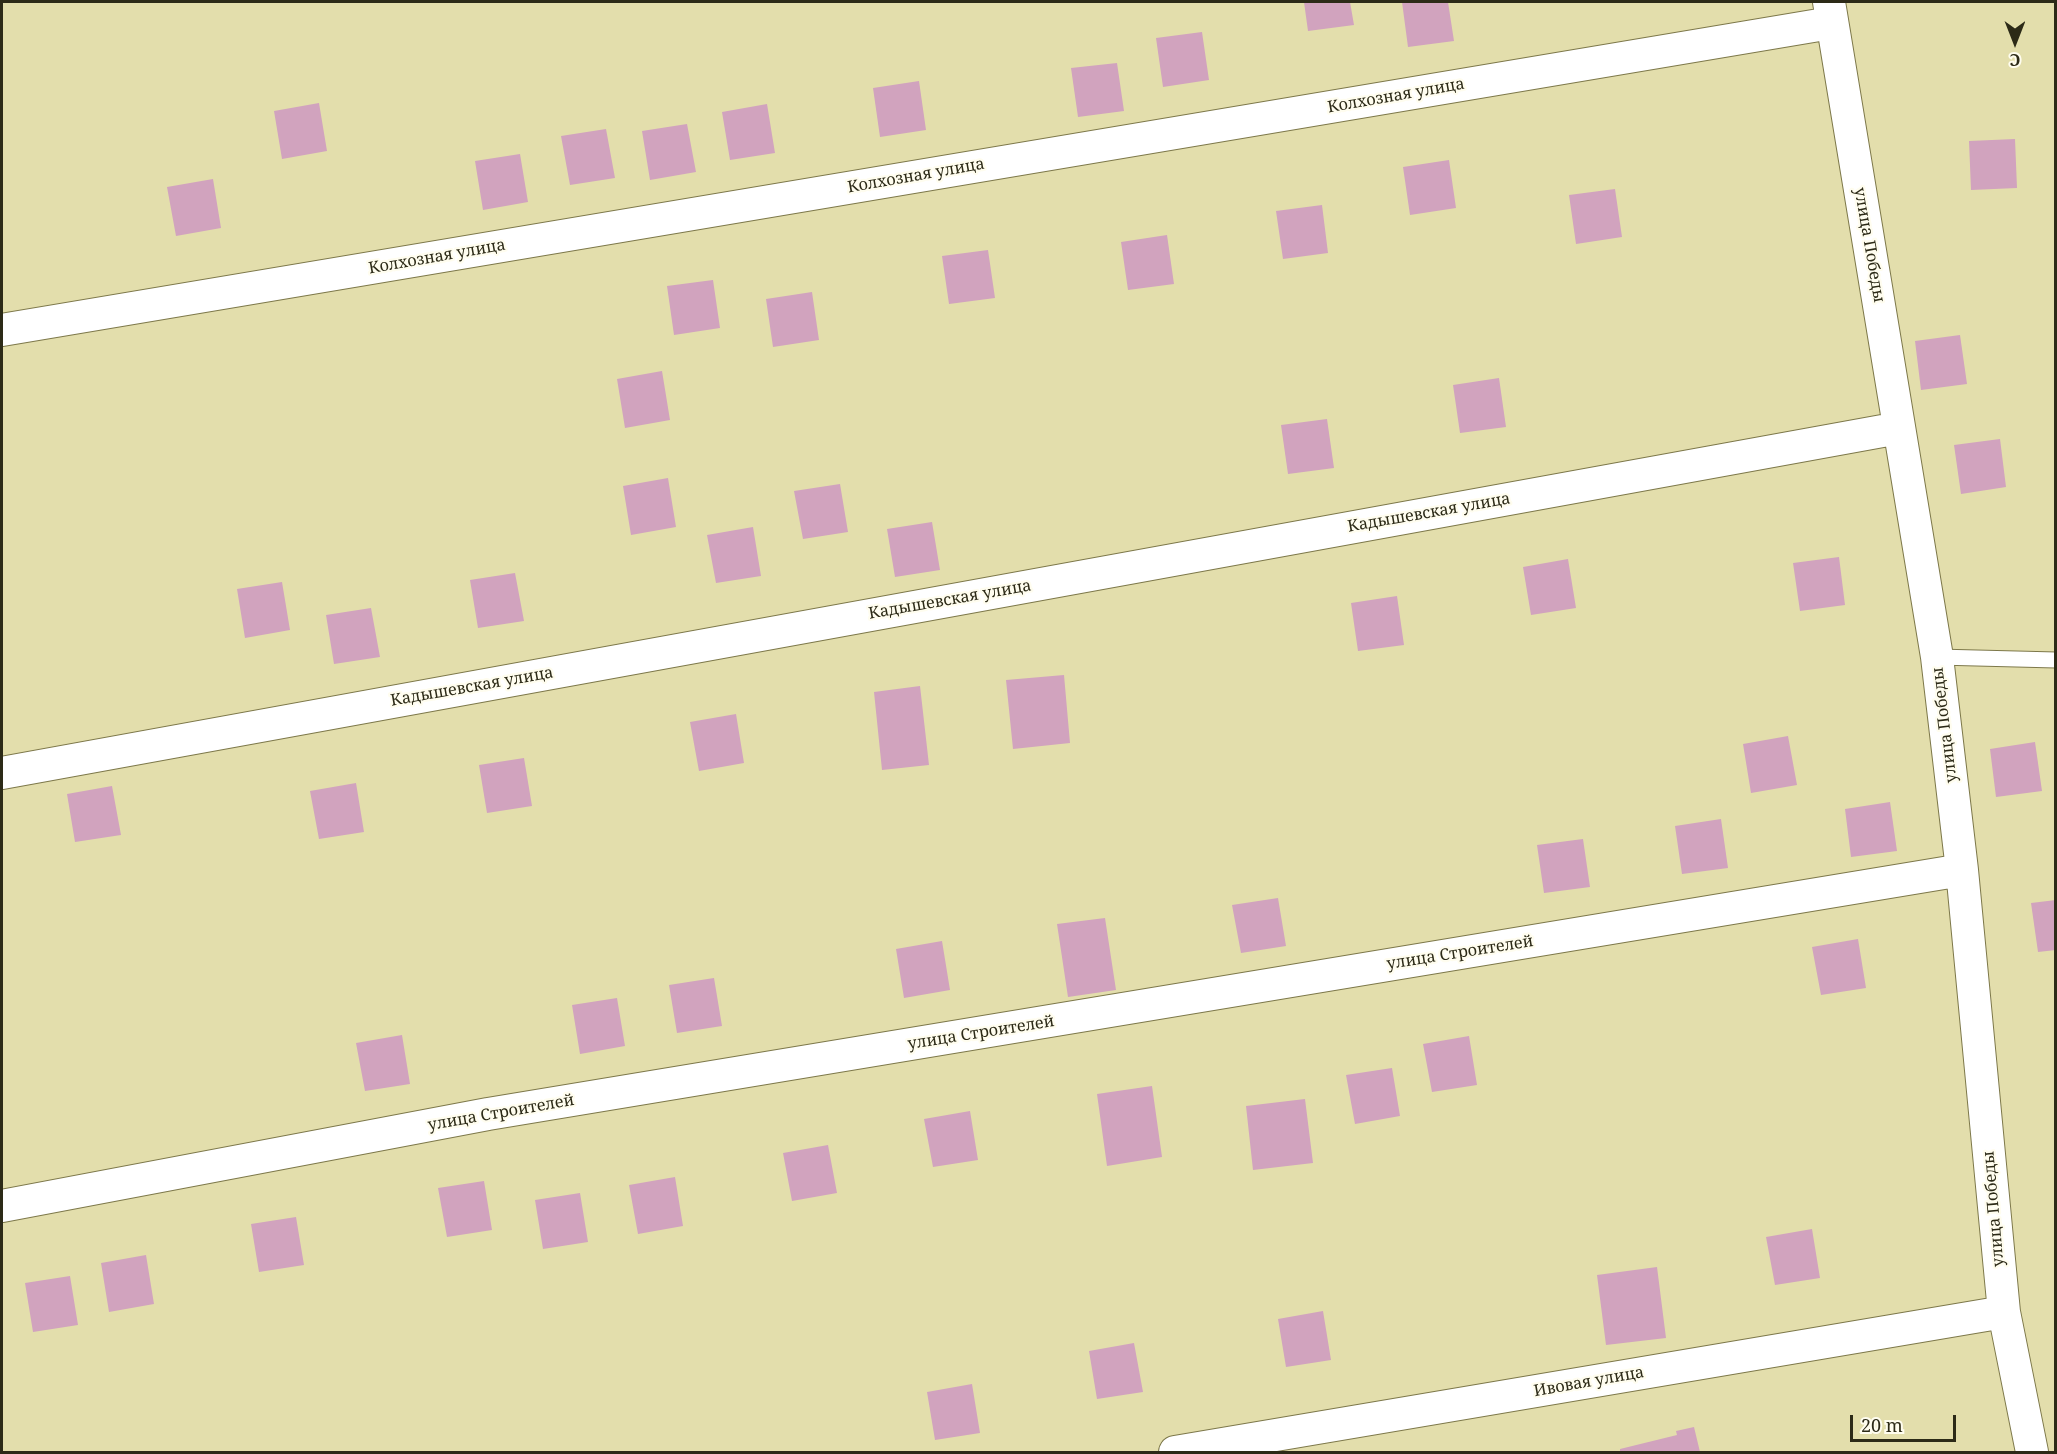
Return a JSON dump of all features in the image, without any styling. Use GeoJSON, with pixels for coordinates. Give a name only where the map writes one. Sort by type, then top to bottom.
{"type":"FeatureCollection","features":[{"type":"Feature","properties":{"kind":"street","name":"Колхозная улица"},"geometry":{"type":"LineString","coordinates":[[2,330],[1830,12]]}},
{"type":"Feature","properties":{"kind":"street","name":"улица Победы"},"geometry":{"type":"LineString","coordinates":[[1830,12],[1937,657],[1962,870],[2004,1312],[2032,1452]]}},
{"type":"Feature","properties":{"kind":"street","name":"Кадышевская улица"},"geometry":{"type":"LineString","coordinates":[[2,773],[1899,428]]}},
{"type":"Feature","properties":{"kind":"street","name":"улица Строителей"},"geometry":{"type":"LineString","coordinates":[[2,1206],[488,1114],[1962,870]]}},
{"type":"Feature","properties":{"kind":"street","name":"Ивовая улица"},"geometry":{"type":"LineString","coordinates":[[1175,1452],[2004,1312]]}},
{"type":"Feature","properties":{"kind":"lane"},"geometry":{"type":"LineString","coordinates":[[1937,657],[2055,660]]}},
{"type":"Feature","properties":{"kind":"building"},"geometry":{"type":"Polygon","coordinates":[[[1304,2],[1350,2],[1354,25],[1308,31],[1304,2]]]}},
{"type":"Feature","properties":{"kind":"building"},"geometry":{"type":"Polygon","coordinates":[[[1402,2],[1448,2],[1454,41],[1408,47],[1402,2]]]}},
{"type":"Feature","properties":{"kind":"building"},"geometry":{"type":"Polygon","coordinates":[[[1202,32],[1209,80],[1163,87],[1156,38],[1202,32]]]}},
{"type":"Feature","properties":{"kind":"building"},"geometry":{"type":"Polygon","coordinates":[[[1117,63],[1124,111],[1078,117],[1071,68],[1117,63]]]}},
{"type":"Feature","properties":{"kind":"building"},"geometry":{"type":"Polygon","coordinates":[[[919,81],[926,130],[880,137],[873,88],[919,81]]]}},
{"type":"Feature","properties":{"kind":"building"},"geometry":{"type":"Polygon","coordinates":[[[319,103],[327,151],[282,159],[274,111],[319,103]]]}},
{"type":"Feature","properties":{"kind":"building"},"geometry":{"type":"Polygon","coordinates":[[[767,104],[775,153],[730,160],[722,112],[767,104]]]}},
{"type":"Feature","properties":{"kind":"building"},"geometry":{"type":"Polygon","coordinates":[[[687,124],[696,172],[650,180],[642,131],[687,124]]]}},
{"type":"Feature","properties":{"kind":"building"},"geometry":{"type":"Polygon","coordinates":[[[606,129],[615,178],[570,185],[561,136],[606,129]]]}},
{"type":"Feature","properties":{"kind":"building"},"geometry":{"type":"Polygon","coordinates":[[[2015,139],[2017,188],[1971,190],[1969,141],[2015,139]]]}},
{"type":"Feature","properties":{"kind":"building"},"geometry":{"type":"Polygon","coordinates":[[[520,154],[528,202],[483,210],[475,161],[520,154]]]}},
{"type":"Feature","properties":{"kind":"building"},"geometry":{"type":"Polygon","coordinates":[[[1449,160],[1456,208],[1410,215],[1403,167],[1449,160]]]}},
{"type":"Feature","properties":{"kind":"building"},"geometry":{"type":"Polygon","coordinates":[[[213,179],[221,228],[176,236],[167,187],[213,179]]]}},
{"type":"Feature","properties":{"kind":"building"},"geometry":{"type":"Polygon","coordinates":[[[1615,189],[1622,237],[1576,244],[1569,195],[1615,189]]]}},
{"type":"Feature","properties":{"kind":"building"},"geometry":{"type":"Polygon","coordinates":[[[1322,205],[1328,253],[1283,259],[1276,211],[1322,205]]]}},
{"type":"Feature","properties":{"kind":"building"},"geometry":{"type":"Polygon","coordinates":[[[1167,235],[1174,284],[1128,290],[1121,242],[1167,235]]]}},
{"type":"Feature","properties":{"kind":"building"},"geometry":{"type":"Polygon","coordinates":[[[988,250],[995,298],[949,304],[942,256],[988,250]]]}},
{"type":"Feature","properties":{"kind":"building"},"geometry":{"type":"Polygon","coordinates":[[[713,280],[720,328],[674,335],[667,286],[713,280]]]}},
{"type":"Feature","properties":{"kind":"building"},"geometry":{"type":"Polygon","coordinates":[[[812,292],[819,340],[773,347],[766,299],[812,292]]]}},
{"type":"Feature","properties":{"kind":"building"},"geometry":{"type":"Polygon","coordinates":[[[1960,335],[1967,384],[1921,390],[1915,341],[1960,335]]]}},
{"type":"Feature","properties":{"kind":"building"},"geometry":{"type":"Polygon","coordinates":[[[662,371],[670,420],[625,428],[617,379],[662,371]]]}},
{"type":"Feature","properties":{"kind":"building"},"geometry":{"type":"Polygon","coordinates":[[[1499,378],[1506,427],[1460,433],[1453,385],[1499,378]]]}},
{"type":"Feature","properties":{"kind":"building"},"geometry":{"type":"Polygon","coordinates":[[[1327,419],[1334,468],[1288,474],[1281,425],[1327,419]]]}},
{"type":"Feature","properties":{"kind":"building"},"geometry":{"type":"Polygon","coordinates":[[[2000,439],[2006,487],[1961,494],[1954,445],[2000,439]]]}},
{"type":"Feature","properties":{"kind":"building"},"geometry":{"type":"Polygon","coordinates":[[[668,478],[676,527],[631,535],[623,486],[668,478]]]}},
{"type":"Feature","properties":{"kind":"building"},"geometry":{"type":"Polygon","coordinates":[[[840,484],[848,532],[803,539],[794,491],[840,484]]]}},
{"type":"Feature","properties":{"kind":"building"},"geometry":{"type":"Polygon","coordinates":[[[932,522],[940,570],[895,577],[887,529],[932,522]]]}},
{"type":"Feature","properties":{"kind":"building"},"geometry":{"type":"Polygon","coordinates":[[[753,527],[761,576],[716,583],[707,535],[753,527]]]}},
{"type":"Feature","properties":{"kind":"building"},"geometry":{"type":"Polygon","coordinates":[[[1839,557],[1845,605],[1800,611],[1793,563],[1839,557]]]}},
{"type":"Feature","properties":{"kind":"building"},"geometry":{"type":"Polygon","coordinates":[[[1568,559],[1576,608],[1531,615],[1523,567],[1568,559]]]}},
{"type":"Feature","properties":{"kind":"building"},"geometry":{"type":"Polygon","coordinates":[[[515,573],[524,621],[478,628],[470,580],[515,573]]]}},
{"type":"Feature","properties":{"kind":"building"},"geometry":{"type":"Polygon","coordinates":[[[282,582],[290,630],[245,638],[237,589],[282,582]]]}},
{"type":"Feature","properties":{"kind":"building"},"geometry":{"type":"Polygon","coordinates":[[[1397,596],[1404,645],[1358,651],[1351,603],[1397,596]]]}},
{"type":"Feature","properties":{"kind":"building"},"geometry":{"type":"Polygon","coordinates":[[[371,608],[380,657],[334,664],[326,615],[371,608]]]}},
{"type":"Feature","properties":{"kind":"building"},"geometry":{"type":"Polygon","coordinates":[[[1064,675],[1070,743],[1013,749],[1006,680],[1064,675]]]}},
{"type":"Feature","properties":{"kind":"building"},"geometry":{"type":"Polygon","coordinates":[[[920,686],[929,765],[882,770],[874,692],[920,686]]]}},
{"type":"Feature","properties":{"kind":"building"},"geometry":{"type":"Polygon","coordinates":[[[736,714],[744,763],[699,771],[690,722],[736,714]]]}},
{"type":"Feature","properties":{"kind":"building"},"geometry":{"type":"Polygon","coordinates":[[[1788,736],[1797,785],[1751,793],[1743,744],[1788,736]]]}},
{"type":"Feature","properties":{"kind":"building"},"geometry":{"type":"Polygon","coordinates":[[[2035,742],[2042,791],[1996,797],[1990,749],[2035,742]]]}},
{"type":"Feature","properties":{"kind":"building"},"geometry":{"type":"Polygon","coordinates":[[[524,758],[532,806],[487,813],[479,765],[524,758]]]}},
{"type":"Feature","properties":{"kind":"building"},"geometry":{"type":"Polygon","coordinates":[[[356,783],[364,832],[319,839],[310,791],[356,783]]]}},
{"type":"Feature","properties":{"kind":"building"},"geometry":{"type":"Polygon","coordinates":[[[112,786],[121,835],[75,842],[67,794],[112,786]]]}},
{"type":"Feature","properties":{"kind":"building"},"geometry":{"type":"Polygon","coordinates":[[[1890,802],[1897,851],[1851,857],[1845,809],[1890,802]]]}},
{"type":"Feature","properties":{"kind":"building"},"geometry":{"type":"Polygon","coordinates":[[[1721,819],[1728,868],[1682,874],[1675,826],[1721,819]]]}},
{"type":"Feature","properties":{"kind":"building"},"geometry":{"type":"Polygon","coordinates":[[[1583,839],[1590,887],[1544,893],[1537,845],[1583,839]]]}},
{"type":"Feature","properties":{"kind":"building"},"geometry":{"type":"Polygon","coordinates":[[[1278,898],[1286,946],[1241,953],[1232,905],[1278,898]]]}},
{"type":"Feature","properties":{"kind":"building"},"geometry":{"type":"Polygon","coordinates":[[[2056,900],[2056,950],[2038,952],[2031,903],[2056,900]]]}},
{"type":"Feature","properties":{"kind":"building"},"geometry":{"type":"Polygon","coordinates":[[[1105,918],[1116,990],[1068,997],[1057,924],[1105,918]]]}},
{"type":"Feature","properties":{"kind":"building"},"geometry":{"type":"Polygon","coordinates":[[[1858,939],[1866,988],[1821,995],[1812,947],[1858,939]]]}},
{"type":"Feature","properties":{"kind":"building"},"geometry":{"type":"Polygon","coordinates":[[[942,941],[950,990],[904,998],[896,949],[942,941]]]}},
{"type":"Feature","properties":{"kind":"building"},"geometry":{"type":"Polygon","coordinates":[[[714,978],[722,1026],[677,1033],[669,985],[714,978]]]}},
{"type":"Feature","properties":{"kind":"building"},"geometry":{"type":"Polygon","coordinates":[[[617,998],[625,1046],[580,1054],[572,1005],[617,998]]]}},
{"type":"Feature","properties":{"kind":"building"},"geometry":{"type":"Polygon","coordinates":[[[402,1035],[410,1084],[365,1091],[356,1043],[402,1035]]]}},
{"type":"Feature","properties":{"kind":"building"},"geometry":{"type":"Polygon","coordinates":[[[1469,1036],[1477,1085],[1432,1092],[1423,1044],[1469,1036]]]}},
{"type":"Feature","properties":{"kind":"building"},"geometry":{"type":"Polygon","coordinates":[[[1392,1068],[1400,1116],[1355,1124],[1346,1075],[1392,1068]]]}},
{"type":"Feature","properties":{"kind":"building"},"geometry":{"type":"Polygon","coordinates":[[[1152,1086],[1162,1157],[1107,1166],[1097,1094],[1152,1086]]]}},
{"type":"Feature","properties":{"kind":"building"},"geometry":{"type":"Polygon","coordinates":[[[1305,1099],[1313,1163],[1253,1170],[1246,1106],[1305,1099]]]}},
{"type":"Feature","properties":{"kind":"building"},"geometry":{"type":"Polygon","coordinates":[[[970,1111],[978,1160],[933,1167],[924,1119],[970,1111]]]}},
{"type":"Feature","properties":{"kind":"building"},"geometry":{"type":"Polygon","coordinates":[[[828,1145],[837,1193],[792,1201],[783,1153],[828,1145]]]}},
{"type":"Feature","properties":{"kind":"building"},"geometry":{"type":"Polygon","coordinates":[[[675,1177],[683,1226],[638,1234],[629,1185],[675,1177]]]}},
{"type":"Feature","properties":{"kind":"building"},"geometry":{"type":"Polygon","coordinates":[[[484,1181],[492,1230],[447,1237],[438,1188],[484,1181]]]}},
{"type":"Feature","properties":{"kind":"building"},"geometry":{"type":"Polygon","coordinates":[[[580,1193],[588,1242],[543,1249],[535,1200],[580,1193]]]}},
{"type":"Feature","properties":{"kind":"building"},"geometry":{"type":"Polygon","coordinates":[[[296,1217],[304,1265],[259,1272],[251,1224],[296,1217]]]}},
{"type":"Feature","properties":{"kind":"building"},"geometry":{"type":"Polygon","coordinates":[[[1812,1229],[1820,1278],[1775,1285],[1766,1237],[1812,1229]]]}},
{"type":"Feature","properties":{"kind":"building"},"geometry":{"type":"Polygon","coordinates":[[[146,1255],[154,1304],[109,1312],[101,1263],[146,1255]]]}},
{"type":"Feature","properties":{"kind":"building"},"geometry":{"type":"Polygon","coordinates":[[[1657,1267],[1666,1338],[1606,1345],[1597,1275],[1657,1267]]]}},
{"type":"Feature","properties":{"kind":"building"},"geometry":{"type":"Polygon","coordinates":[[[70,1276],[78,1325],[33,1332],[25,1283],[70,1276]]]}},
{"type":"Feature","properties":{"kind":"building"},"geometry":{"type":"Polygon","coordinates":[[[1323,1311],[1331,1360],[1286,1367],[1278,1319],[1323,1311]]]}},
{"type":"Feature","properties":{"kind":"building"},"geometry":{"type":"Polygon","coordinates":[[[1134,1343],[1143,1392],[1097,1399],[1089,1351],[1134,1343]]]}},
{"type":"Feature","properties":{"kind":"building"},"geometry":{"type":"Polygon","coordinates":[[[972,1384],[980,1433],[935,1440],[927,1392],[972,1384]]]}},
{"type":"Feature","properties":{"kind":"building"},"geometry":{"type":"Polygon","coordinates":[[[1694,1427],[1700,1452],[1620,1452],[1620,1449],[1677,1435],[1676,1431],[1694,1427]]]}}]}
